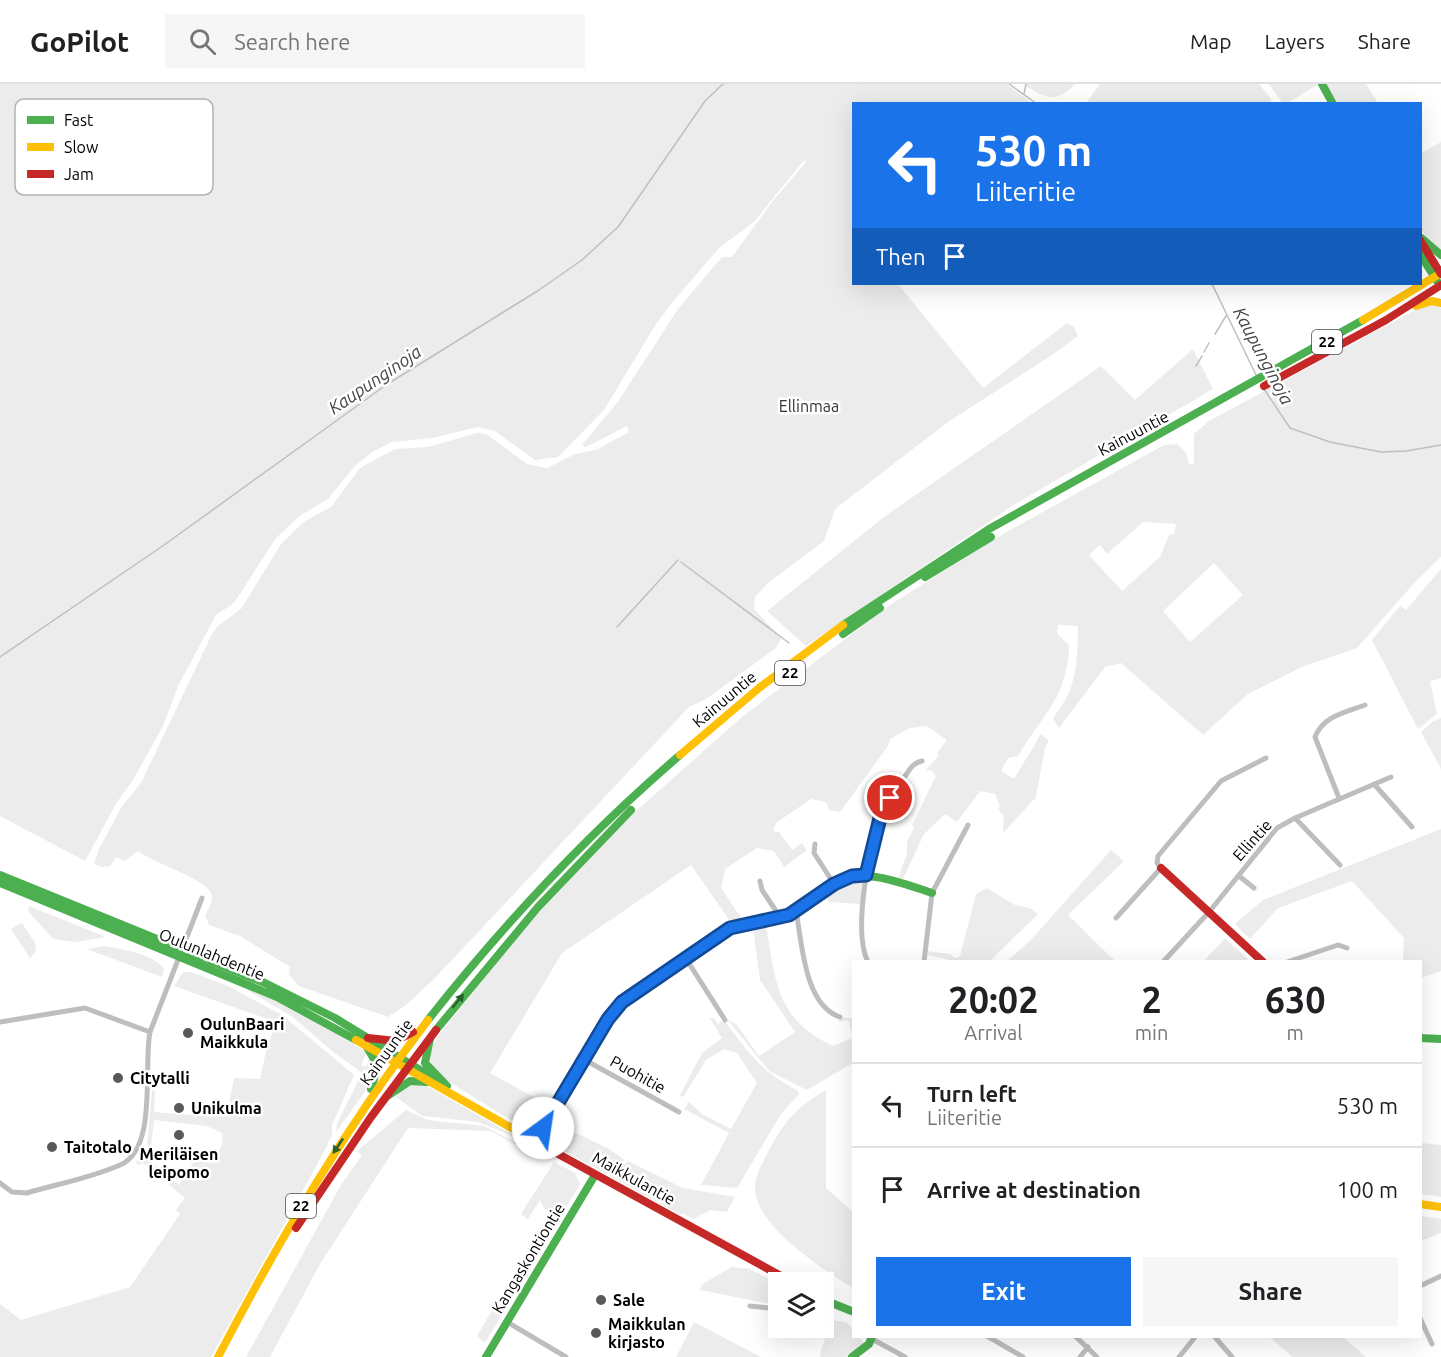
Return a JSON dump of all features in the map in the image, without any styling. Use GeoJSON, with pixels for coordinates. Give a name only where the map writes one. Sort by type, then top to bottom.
{"type":"FeatureCollection","features":[{"type":"Feature","properties":{"kind":"main road"},"geometry":{"type":"LineString","coordinates":[[1322,84],[1332,102]]}},
{"type":"Feature","properties":{"kind":"main road"},"geometry":{"type":"LineString","coordinates":[[1422,241],[1441,255]]}},
{"type":"Feature","properties":{"kind":"main road"},"geometry":{"type":"LineString","coordinates":[[1422,243],[1439,274],[1440,286]]}},
{"type":"Feature","properties":{"kind":"main road"},"geometry":{"type":"LineString","coordinates":[[1422,256],[1439,274]]}},
{"type":"Feature","properties":{"kind":"main road","name":"Kainuuntie"},"geometry":{"type":"LineString","coordinates":[[1422,284],[1439,274]]}},
{"type":"Feature","properties":{"kind":"main road"},"geometry":{"type":"LineString","coordinates":[[1371,316],[1410,285]]}},
{"type":"Feature","properties":{"kind":"main road","name":"Kainuuntie"},"geometry":{"type":"LineString","coordinates":[[218,1357],[288,1228],[358,1115],[402,1063],[434,1030],[525,919],[616,825],[676,768],[777,683],[890,600],[1003,530],[1270,379],[1421,285]]}},
{"type":"Feature","properties":{"kind":"main road","name":"Kainuuntie"},"geometry":{"type":"LineString","coordinates":[[1270,379],[1375,326],[1440,286]]}},
{"type":"Feature","properties":{"kind":"main road"},"geometry":{"type":"LineString","coordinates":[[1375,326],[1420,304],[1432,301],[1441,303]]}},
{"type":"Feature","properties":{"kind":"main road","name":"Kainuuntie"},"geometry":{"type":"LineString","coordinates":[[225,1357],[294,1231],[378,1106],[423,1025],[484,952],[610,819],[726,716],[798,658],[898,587],[980,535],[1256,387]]}},
{"type":"Feature","properties":{"kind":"main road"},"geometry":{"type":"LineString","coordinates":[[1161,868],[1261,960]]}},
{"type":"Feature","properties":{"kind":"main road","name":"Oulunlahdentie"},"geometry":{"type":"LineString","coordinates":[[0,875],[179,952]]}},
{"type":"Feature","properties":{"kind":"main road"},"geometry":{"type":"LineString","coordinates":[[535,1141],[618,1005],[730,928],[780,917],[796,911],[834,884],[852,876],[866,875],[932,892]]}},
{"type":"Feature","properties":{"kind":"main road","name":"Oulunlahdentie"},"geometry":{"type":"LineString","coordinates":[[0,883],[273,987],[402,1063]]}},
{"type":"Feature","properties":{"kind":"main road"},"geometry":{"type":"LineString","coordinates":[[358,1115],[379,1069],[366,1041],[396,1041],[403,1039],[423,1025]]}},
{"type":"Feature","properties":{"kind":"main road"},"geometry":{"type":"LineString","coordinates":[[434,1030],[426,1049],[425,1063],[447,1086]]}},
{"type":"Feature","properties":{"kind":"main road"},"geometry":{"type":"LineString","coordinates":[[1422,1038],[1441,1039]]}},
{"type":"Feature","properties":{"kind":"main road","name":"Maikkulantie"},"geometry":{"type":"LineString","coordinates":[[402,1063],[427,1082],[774,1272]]}},
{"type":"Feature","properties":{"kind":"main road","name":"Maikkulantie"},"geometry":{"type":"LineString","coordinates":[[402,1063],[447,1086],[461,1100]]}},
{"type":"Feature","properties":{"kind":"main road"},"geometry":{"type":"LineString","coordinates":[[378,1106],[410,1081],[427,1082]]}},
{"type":"Feature","properties":{"kind":"main road","name":"Kangaskontiontie"},"geometry":{"type":"LineString","coordinates":[[486,1357],[595,1174]]}},
{"type":"Feature","properties":{"kind":"main road"},"geometry":{"type":"LineString","coordinates":[[1422,1204],[1441,1207]]}},
{"type":"Feature","properties":{"kind":"main road"},"geometry":{"type":"LineString","coordinates":[[834,1305],[852,1310]]}},
{"type":"Feature","properties":{"kind":"main road"},"geometry":{"type":"LineString","coordinates":[[852,1357],[872,1338]]}},
{"type":"Feature","properties":{"kind":"street"},"geometry":{"type":"LineString","coordinates":[[1339,798],[1315,737],[1319,727],[1327,720],[1365,705]]}},
{"type":"Feature","properties":{"kind":"street"},"geometry":{"type":"LineString","coordinates":[[1116,918],[1161,868],[1157,863],[1158,856],[1221,781],[1266,758]]}},
{"type":"Feature","properties":{"kind":"street"},"geometry":{"type":"LineString","coordinates":[[868,960],[862,938],[866,875],[885,806],[915,763],[922,761]]}},
{"type":"Feature","properties":{"kind":"street","name":"Ellintie"},"geometry":{"type":"LineString","coordinates":[[1165,960],[1209,912],[1270,835],[1296,818],[1391,777]]}},
{"type":"Feature","properties":{"kind":"street"},"geometry":{"type":"LineString","coordinates":[[1374,784],[1412,827]]}},
{"type":"Feature","properties":{"kind":"street"},"geometry":{"type":"LineString","coordinates":[[1296,818],[1340,865]]}},
{"type":"Feature","properties":{"kind":"street"},"geometry":{"type":"LineString","coordinates":[[924,960],[932,892],[969,825]]}},
{"type":"Feature","properties":{"kind":"street"},"geometry":{"type":"LineString","coordinates":[[815,844],[814,853],[834,884]]}},
{"type":"Feature","properties":{"kind":"street"},"geometry":{"type":"LineString","coordinates":[[1239,876],[1254,888]]}},
{"type":"Feature","properties":{"kind":"street"},"geometry":{"type":"LineString","coordinates":[[760,881],[762,890],[780,917]]}},
{"type":"Feature","properties":{"kind":"street"},"geometry":{"type":"LineString","coordinates":[[0,1183],[12,1192],[27,1193],[122,1165],[135,1153],[144,1131],[150,1032],[179,952],[202,898]]}},
{"type":"Feature","properties":{"kind":"street"},"geometry":{"type":"LineString","coordinates":[[796,911],[809,981],[825,1007],[840,1017]]}},
{"type":"Feature","properties":{"kind":"street"},"geometry":{"type":"LineString","coordinates":[[1293,960],[1338,945],[1347,948]]}},
{"type":"Feature","properties":{"kind":"street"},"geometry":{"type":"LineString","coordinates":[[686,957],[725,1020]]}},
{"type":"Feature","properties":{"kind":"street"},"geometry":{"type":"LineString","coordinates":[[0,1022],[85,1008],[150,1032]]}},
{"type":"Feature","properties":{"kind":"street","name":"Puohitie"},"geometry":{"type":"LineString","coordinates":[[585,1060],[679,1112]]}},
{"type":"Feature","properties":{"kind":"street"},"geometry":{"type":"LineString","coordinates":[[1422,1285],[1441,1276]]}},
{"type":"Feature","properties":{"kind":"street"},"geometry":{"type":"LineString","coordinates":[[750,1306],[768,1308]]}},
{"type":"Feature","properties":{"kind":"street"},"geometry":{"type":"LineString","coordinates":[[507,1322],[566,1357]]}},
{"type":"Feature","properties":{"kind":"street"},"geometry":{"type":"LineString","coordinates":[[1422,1322],[1432,1344]]}},
{"type":"Feature","properties":{"kind":"street"},"geometry":{"type":"LineString","coordinates":[[872,1338],[905,1357]]}},
{"type":"Feature","properties":{"kind":"street"},"geometry":{"type":"LineString","coordinates":[[990,1338],[1023,1357]]}},
{"type":"Feature","properties":{"kind":"street"},"geometry":{"type":"LineString","coordinates":[[1077,1338],[1097,1357]]}},
{"type":"Feature","properties":{"kind":"street"},"geometry":{"type":"LineString","coordinates":[[1179,1357],[1194,1338]]}},
{"type":"Feature","properties":{"kind":"street"},"geometry":{"type":"LineString","coordinates":[[1216,1338],[1232,1357]]}},
{"type":"Feature","properties":{"kind":"street"},"geometry":{"type":"LineString","coordinates":[[1080,1357],[1088,1347]]}},
{"type":"Feature","properties":{"kind":"green space","name":"Ellinmaa"},"geometry":{"type":"Polygon","coordinates":[[[0,84],[1006,84],[1031,102],[852,102],[852,285],[899,285],[983,388],[1067,323],[1074,327],[1078,336],[948,422],[835,509],[824,541],[768,583],[755,597],[754,609],[781,638],[776,648],[706,699],[689,707],[436,977],[406,1005],[388,1017],[299,986],[289,975],[290,967],[240,936],[209,925],[205,915],[211,904],[212,896],[200,882],[138,851],[125,861],[116,857],[110,866],[101,867],[94,864],[99,849],[122,806],[141,783],[212,634],[219,625],[241,609],[281,544],[305,521],[331,507],[360,468],[395,449],[428,447],[477,433],[486,434],[527,464],[547,468],[575,454],[596,450],[629,432],[627,426],[586,447],[582,445],[617,403],[678,309],[722,257],[732,257],[772,202],[806,162],[804,160],[754,222],[719,248],[671,304],[656,324],[604,410],[558,457],[535,460],[495,431],[478,427],[432,438],[392,442],[372,452],[354,467],[328,499],[301,515],[276,538],[234,603],[216,615],[179,684],[162,728],[133,780],[117,802],[85,861],[0,816],[0,84]]]}},
{"type":"Feature","properties":{"kind":"green space"},"geometry":{"type":"Polygon","coordinates":[[[1023,84],[1075,84],[1062,95],[1049,97],[1023,84]]]}},
{"type":"Feature","properties":{"kind":"green space"},"geometry":{"type":"Polygon","coordinates":[[[1100,84],[1259,84],[1271,99],[1270,102],[1087,102],[1100,84]]]}},
{"type":"Feature","properties":{"kind":"green space"},"geometry":{"type":"Polygon","coordinates":[[[1269,84],[1317,85],[1290,102],[1282,102],[1269,84]]]}},
{"type":"Feature","properties":{"kind":"green space"},"geometry":{"type":"Polygon","coordinates":[[[1326,84],[1366,84],[1377,102],[1337,102],[1326,84]]]}},
{"type":"Feature","properties":{"kind":"green space"},"geometry":{"type":"Polygon","coordinates":[[[1441,142],[1441,252],[1429,242],[1422,231],[1422,153],[1441,142]]]}},
{"type":"Feature","properties":{"kind":"green space"},"geometry":{"type":"Polygon","coordinates":[[[1433,305],[1441,307],[1441,557],[1417,580],[1357,648],[1302,667],[1248,694],[1203,735],[1121,663],[1105,667],[1059,728],[1053,718],[1072,685],[1076,664],[1078,626],[1058,625],[1057,634],[1069,645],[1068,663],[1059,691],[1018,756],[1008,758],[1001,771],[1014,779],[1041,734],[1049,741],[1045,747],[1036,797],[1003,833],[1004,816],[998,809],[1000,806],[995,794],[980,791],[957,822],[945,814],[924,834],[903,879],[898,878],[907,854],[907,841],[914,828],[912,825],[936,776],[932,771],[926,770],[939,755],[937,753],[947,740],[927,726],[910,728],[890,739],[888,746],[840,812],[829,810],[826,802],[811,799],[776,823],[773,831],[779,832],[792,850],[802,843],[807,850],[784,867],[774,851],[757,848],[725,869],[721,888],[742,919],[730,921],[691,865],[562,953],[490,1073],[550,1106],[527,1130],[438,1075],[434,1070],[430,1060],[439,1035],[528,922],[618,827],[743,716],[893,603],[1003,534],[1164,445],[1177,444],[1186,453],[1189,464],[1194,464],[1194,434],[1209,421],[1415,310],[1433,305]],[[1143,522],[1107,554],[1100,545],[1089,555],[1122,591],[1160,557],[1169,535],[1174,534],[1176,524],[1143,522]],[[1214,563],[1163,611],[1190,642],[1243,595],[1214,563]]]}},
{"type":"Feature","properties":{"kind":"green space"},"geometry":{"type":"Polygon","coordinates":[[[1193,349],[1213,389],[1015,504],[806,646],[767,611],[884,517],[1101,366],[1135,400],[1193,349]]]}},
{"type":"Feature","properties":{"kind":"green space"},"geometry":{"type":"Polygon","coordinates":[[[1441,569],[1441,678],[1430,681],[1437,714],[1418,729],[1372,640],[1400,606],[1406,610],[1441,569]]]}},
{"type":"Feature","properties":{"kind":"green space"},"geometry":{"type":"Polygon","coordinates":[[[1441,718],[1441,769],[1421,732],[1432,722],[1441,718]]]}},
{"type":"Feature","properties":{"kind":"green space"},"geometry":{"type":"Polygon","coordinates":[[[1441,829],[1441,971],[1422,978],[1422,960],[1403,960],[1404,938],[1352,881],[1278,908],[1250,939],[1235,924],[1263,900],[1441,829]]]}},
{"type":"Feature","properties":{"kind":"green space"},"geometry":{"type":"Polygon","coordinates":[[[1111,850],[1124,861],[1068,915],[1114,960],[1008,960],[1030,941],[1111,850]]]}},
{"type":"Feature","properties":{"kind":"green space"},"geometry":{"type":"Polygon","coordinates":[[[863,880],[862,904],[829,902],[824,894],[845,881],[863,880]]]}},
{"type":"Feature","properties":{"kind":"green space"},"geometry":{"type":"Polygon","coordinates":[[[987,888],[1015,905],[1030,908],[1038,914],[991,960],[950,960],[928,955],[927,951],[950,954],[955,958],[960,956],[976,894],[987,888]]]}},
{"type":"Feature","properties":{"kind":"green space"},"geometry":{"type":"Polygon","coordinates":[[[29,906],[106,937],[75,942],[53,939],[28,911],[29,906]]]}},
{"type":"Feature","properties":{"kind":"green space"},"geometry":{"type":"Polygon","coordinates":[[[22,923],[35,943],[36,951],[30,958],[11,929],[22,923]]]}},
{"type":"Feature","properties":{"kind":"green space"},"geometry":{"type":"Polygon","coordinates":[[[766,925],[776,980],[789,1011],[800,1024],[814,1036],[833,1046],[852,1038],[852,1064],[807,1090],[769,1071],[727,1019],[737,1025],[759,1056],[795,1032],[760,980],[753,927],[766,925]]]}},
{"type":"Feature","properties":{"kind":"green space"},"geometry":{"type":"Polygon","coordinates":[[[1225,938],[1248,959],[1246,960],[1205,960],[1225,938]]]}},
{"type":"Feature","properties":{"kind":"green space"},"geometry":{"type":"Polygon","coordinates":[[[105,946],[138,954],[155,961],[164,970],[162,977],[87,949],[105,946]]]}},
{"type":"Feature","properties":{"kind":"green space"},"geometry":{"type":"Polygon","coordinates":[[[183,972],[191,972],[228,986],[282,1015],[354,1075],[332,1125],[332,1135],[325,1150],[211,1357],[0,1357],[0,1304],[21,1320],[130,1287],[180,1214],[176,1210],[185,1198],[143,1163],[138,1165],[136,1162],[141,1154],[179,1185],[193,1163],[219,1150],[223,1141],[222,1133],[207,1126],[154,1120],[151,1146],[147,1146],[152,1091],[155,1091],[154,1112],[203,1116],[204,1105],[229,1104],[234,1078],[260,1079],[276,1022],[174,986],[183,972]]]}},
{"type":"Feature","properties":{"kind":"green space"},"geometry":{"type":"Polygon","coordinates":[[[247,990],[275,998],[363,1050],[366,1054],[361,1065],[366,1067],[369,1059],[375,1066],[369,1078],[332,1051],[293,1017],[247,990]]]}},
{"type":"Feature","properties":{"kind":"green space"},"geometry":{"type":"Polygon","coordinates":[[[710,1018],[718,1024],[724,1020],[764,1068],[797,1090],[799,1094],[781,1114],[737,1188],[701,1185],[729,1133],[684,1109],[689,1102],[702,1114],[731,1129],[757,1083],[737,1053],[724,1049],[706,1060],[684,1096],[679,1097],[702,1053],[722,1038],[710,1018]]]}},
{"type":"Feature","properties":{"kind":"green space"},"geometry":{"type":"Polygon","coordinates":[[[840,1018],[852,1018],[852,1034],[848,1020],[838,1022],[840,1018]]]}},
{"type":"Feature","properties":{"kind":"green space"},"geometry":{"type":"Polygon","coordinates":[[[359,1079],[367,1084],[365,1086],[369,1086],[336,1132],[337,1124],[359,1079]]]}},
{"type":"Feature","properties":{"kind":"green space"},"geometry":{"type":"Polygon","coordinates":[[[421,1084],[522,1140],[478,1122],[422,1116],[396,1097],[404,1087],[421,1084]]]}},
{"type":"Feature","properties":{"kind":"green space"},"geometry":{"type":"Polygon","coordinates":[[[826,1090],[826,1188],[852,1211],[852,1287],[834,1275],[834,1272],[829,1272],[794,1246],[768,1219],[759,1204],[755,1190],[759,1171],[780,1131],[799,1109],[826,1090]]]}},
{"type":"Feature","properties":{"kind":"green space"},"geometry":{"type":"Polygon","coordinates":[[[406,1110],[428,1120],[484,1126],[541,1156],[540,1158],[491,1131],[408,1128],[320,1264],[270,1357],[246,1357],[341,1185],[362,1155],[357,1151],[406,1110]]]}},
{"type":"Feature","properties":{"kind":"green space"},"geometry":{"type":"Polygon","coordinates":[[[552,1118],[562,1126],[609,1149],[625,1160],[607,1174],[544,1141],[543,1135],[552,1118]]]}},
{"type":"Feature","properties":{"kind":"green space"},"geometry":{"type":"Polygon","coordinates":[[[1422,1143],[1441,1145],[1441,1197],[1422,1194],[1422,1143]]]}},
{"type":"Feature","properties":{"kind":"green space"},"geometry":{"type":"Polygon","coordinates":[[[628,1161],[683,1188],[735,1197],[727,1212],[711,1210],[693,1219],[682,1213],[681,1215],[610,1176],[628,1161]]]}},
{"type":"Feature","properties":{"kind":"green space"},"geometry":{"type":"Polygon","coordinates":[[[554,1162],[575,1173],[580,1184],[485,1343],[477,1336],[550,1212],[544,1208],[540,1200],[528,1219],[521,1214],[554,1162]]]}},
{"type":"Feature","properties":{"kind":"green space"},"geometry":{"type":"Polygon","coordinates":[[[1422,1216],[1441,1219],[1441,1233],[1422,1241],[1422,1216]]]}},
{"type":"Feature","properties":{"kind":"green space"},"geometry":{"type":"Polygon","coordinates":[[[732,1267],[750,1269],[768,1278],[768,1303],[699,1290],[704,1283],[732,1267]]]}},
{"type":"Feature","properties":{"kind":"green space"},"geometry":{"type":"Polygon","coordinates":[[[834,1321],[846,1322],[852,1328],[852,1338],[860,1338],[864,1343],[846,1357],[820,1357],[825,1338],[834,1338],[834,1321]]]}},
{"type":"Feature","properties":{"kind":"green space"},"geometry":{"type":"Polygon","coordinates":[[[694,1322],[761,1357],[676,1357],[694,1322]]]}},
{"type":"Feature","properties":{"kind":"green space"},"geometry":{"type":"Polygon","coordinates":[[[1271,1338],[1344,1338],[1366,1357],[1292,1357],[1271,1338]]]}},
{"type":"Feature","properties":{"kind":"waterway","name":"Kaupunginoja"},"geometry":{"type":"LineString","coordinates":[[0,657],[164,545],[386,385],[539,290],[582,260],[618,227],[705,101],[723,84]]}},
{"type":"Feature","properties":{"kind":"waterway","name":"Kaupunginoja"},"geometry":{"type":"LineString","coordinates":[[1009,84],[1034,102]]}},
{"type":"Feature","properties":{"kind":"waterway"},"geometry":{"type":"LineString","coordinates":[[1024,94],[1026,84]]}},
{"type":"Feature","properties":{"kind":"waterway","name":"Kaupunginoja"},"geometry":{"type":"LineString","coordinates":[[1212,285],[1257,377]]}},
{"type":"Feature","properties":{"kind":"waterway"},"geometry":{"type":"LineString","coordinates":[[1215,334],[1226,316]]}},
{"type":"Feature","properties":{"kind":"waterway"},"geometry":{"type":"LineString","coordinates":[[1204,352],[1209,343]]}},
{"type":"Feature","properties":{"kind":"waterway"},"geometry":{"type":"LineString","coordinates":[[1196,366],[1202,356]]}},
{"type":"Feature","properties":{"kind":"waterway","name":"Kaupunginoja"},"geometry":{"type":"LineString","coordinates":[[1264,389],[1290,428],[1330,442],[1381,452],[1406,451],[1441,445]]}},
{"type":"Feature","properties":{"kind":"waterway"},"geometry":{"type":"LineString","coordinates":[[617,627],[678,560]]}},
{"type":"Feature","properties":{"kind":"waterway"},"geometry":{"type":"LineString","coordinates":[[681,562],[789,643]]}},
{"type":"Feature","properties":{"kind":"traffic: fast"},"geometry":{"type":"LineString","coordinates":[[1322,84],[1332,102]]}},
{"type":"Feature","properties":{"kind":"traffic: fast"},"geometry":{"type":"LineString","coordinates":[[1422,239],[1441,255]]}},
{"type":"Feature","properties":{"kind":"traffic: fast"},"geometry":{"type":"LineString","coordinates":[[1422,257],[1437,281]]}},
{"type":"Feature","properties":{"kind":"traffic: fast"},"geometry":{"type":"LineString","coordinates":[[843,625],[989,529],[1363,320]]}},
{"type":"Feature","properties":{"kind":"traffic: fast"},"geometry":{"type":"LineString","coordinates":[[925,577],[991,537]]}},
{"type":"Feature","properties":{"kind":"traffic: fast"},"geometry":{"type":"LineString","coordinates":[[843,634],[880,608]]}},
{"type":"Feature","properties":{"kind":"traffic: fast"},"geometry":{"type":"LineString","coordinates":[[428,1020],[516,915],[612,816],[680,755]]}},
{"type":"Feature","properties":{"kind":"traffic: fast"},"geometry":{"type":"LineString","coordinates":[[436,1030],[538,907],[631,810]]}},
{"type":"Feature","properties":{"kind":"traffic: fast"},"geometry":{"type":"LineString","coordinates":[[0,875],[265,983],[335,1018],[438,1081]]}},
{"type":"Feature","properties":{"kind":"traffic: fast"},"geometry":{"type":"LineString","coordinates":[[535,1141],[618,1005],[724,931],[739,925],[787,915],[800,909],[833,884],[857,876],[882,878],[932,893]]}},
{"type":"Feature","properties":{"kind":"traffic: fast"},"geometry":{"type":"LineString","coordinates":[[0,883],[277,997],[356,1040]]}},
{"type":"Feature","properties":{"kind":"traffic: fast"},"geometry":{"type":"LineString","coordinates":[[1422,1038],[1441,1039]]}},
{"type":"Feature","properties":{"kind":"traffic: fast"},"geometry":{"type":"LineString","coordinates":[[430,1039],[425,1063],[447,1086]]}},
{"type":"Feature","properties":{"kind":"traffic: fast"},"geometry":{"type":"LineString","coordinates":[[365,1044],[378,1066],[371,1089]]}},
{"type":"Feature","properties":{"kind":"traffic: fast"},"geometry":{"type":"LineString","coordinates":[[389,1095],[410,1081],[427,1082]]}},
{"type":"Feature","properties":{"kind":"traffic: fast"},"geometry":{"type":"LineString","coordinates":[[486,1357],[595,1175]]}},
{"type":"Feature","properties":{"kind":"traffic: fast"},"geometry":{"type":"LineString","coordinates":[[834,1304],[852,1311]]}},
{"type":"Feature","properties":{"kind":"traffic: fast"},"geometry":{"type":"LineString","coordinates":[[852,1357],[869,1344],[871,1338]]}},
{"type":"Feature","properties":{"kind":"traffic: slow"},"geometry":{"type":"LineString","coordinates":[[1422,284],[1441,273]]}},
{"type":"Feature","properties":{"kind":"traffic: slow"},"geometry":{"type":"LineString","coordinates":[[1363,320],[1421,285]]}},
{"type":"Feature","properties":{"kind":"traffic: slow"},"geometry":{"type":"LineString","coordinates":[[1416,306],[1432,301],[1441,303]]}},
{"type":"Feature","properties":{"kind":"traffic: slow"},"geometry":{"type":"LineString","coordinates":[[680,755],[759,688],[843,625]]}},
{"type":"Feature","properties":{"kind":"traffic: slow"},"geometry":{"type":"LineString","coordinates":[[218,1357],[265,1269],[342,1142],[428,1020]]}},
{"type":"Feature","properties":{"kind":"traffic: slow"},"geometry":{"type":"LineString","coordinates":[[356,1040],[540,1144]]}},
{"type":"Feature","properties":{"kind":"traffic: slow"},"geometry":{"type":"LineString","coordinates":[[1422,1204],[1441,1207]]}},
{"type":"Feature","properties":{"kind":"traffic: jam"},"geometry":{"type":"LineString","coordinates":[[1422,243],[1441,274]]}},
{"type":"Feature","properties":{"kind":"traffic: jam"},"geometry":{"type":"LineString","coordinates":[[1264,386],[1386,320],[1441,285]]}},
{"type":"Feature","properties":{"kind":"traffic: jam"},"geometry":{"type":"LineString","coordinates":[[1161,868],[1261,960]]}},
{"type":"Feature","properties":{"kind":"traffic: jam"},"geometry":{"type":"LineString","coordinates":[[296,1228],[371,1117],[436,1030]]}},
{"type":"Feature","properties":{"kind":"traffic: jam"},"geometry":{"type":"LineString","coordinates":[[368,1038],[396,1041],[413,1032]]}},
{"type":"Feature","properties":{"kind":"traffic: jam"},"geometry":{"type":"LineString","coordinates":[[540,1144],[774,1272]]}},
{"type":"Feature","properties":{"kind":"place","name":"OulunBaari Maikkula"},"geometry":{"type":"Point","coordinates":[188,1033]}},
{"type":"Feature","properties":{"kind":"place","name":"Citytalli"},"geometry":{"type":"Point","coordinates":[118,1078]}},
{"type":"Feature","properties":{"kind":"place","name":"Unikulma"},"geometry":{"type":"Point","coordinates":[179,1108]}},
{"type":"Feature","properties":{"kind":"place","name":"Meriläisen leipomo"},"geometry":{"type":"Point","coordinates":[179,1135]}},
{"type":"Feature","properties":{"kind":"place","name":"Taitotalo"},"geometry":{"type":"Point","coordinates":[52,1147]}},
{"type":"Feature","properties":{"kind":"place","name":"Sale"},"geometry":{"type":"Point","coordinates":[601,1300]}},
{"type":"Feature","properties":{"kind":"place","name":"Maikkulan kirjasto"},"geometry":{"type":"Point","coordinates":[596,1333]}},
{"type":"Feature","properties":{"kind":"route"},"geometry":{"type":"LineString","coordinates":[[543,1128],[618,1005],[730,928],[789,915],[845,878],[866,875],[880,818],[890,798]]}}]}
